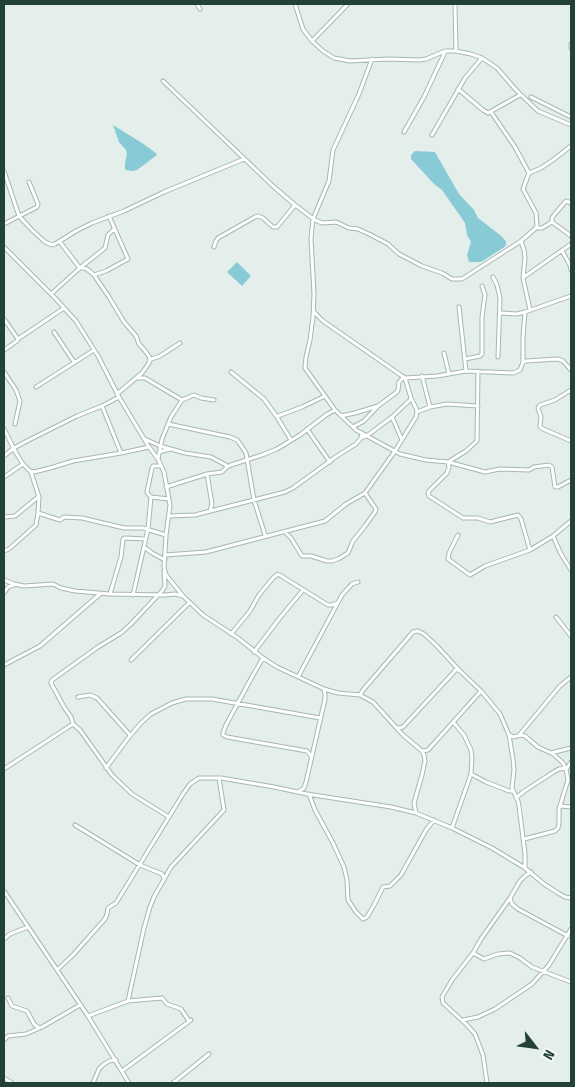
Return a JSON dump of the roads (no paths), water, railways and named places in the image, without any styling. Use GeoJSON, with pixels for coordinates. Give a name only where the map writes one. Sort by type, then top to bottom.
{"type":"FeatureCollection","features":[{"type":"Feature","properties":{"kind":"street"},"geometry":{"type":"LineString","coordinates":[[197,4],[200,9]]}},
{"type":"Feature","properties":{"kind":"street"},"geometry":{"type":"LineString","coordinates":[[294,4],[303,28],[312,41],[322,51],[334,58],[350,61],[372,59],[420,60],[445,51],[456,51],[482,58],[497,68],[520,95],[538,111],[571,125]]}},
{"type":"Feature","properties":{"kind":"street"},"geometry":{"type":"LineString","coordinates":[[312,41],[348,4]]}},
{"type":"Feature","properties":{"kind":"street"},"geometry":{"type":"LineString","coordinates":[[455,4],[456,51]]}},
{"type":"Feature","properties":{"kind":"street"},"geometry":{"type":"LineString","coordinates":[[404,132],[424,97],[445,51]]}},
{"type":"Feature","properties":{"kind":"street"},"geometry":{"type":"LineString","coordinates":[[432,135],[458,89],[482,58]]}},
{"type":"Feature","properties":{"kind":"street"},"geometry":{"type":"LineString","coordinates":[[372,59],[359,94],[333,150],[329,181],[313,219],[311,239],[314,292],[312,331],[306,357],[306,372],[314,380],[335,410],[353,427],[395,452],[409,457],[448,462],[485,472],[500,469],[530,470],[549,465],[552,467],[555,487],[558,488],[571,480]]}},
{"type":"Feature","properties":{"kind":"street"},"geometry":{"type":"LineString","coordinates":[[163,81],[295,206],[313,219],[322,223],[336,222],[371,234],[388,244],[399,254],[455,280],[462,280],[521,242],[537,227],[542,228],[552,222],[552,218],[562,205],[568,201],[571,204]]}},
{"type":"Feature","properties":{"kind":"street"},"geometry":{"type":"LineString","coordinates":[[458,89],[486,112],[491,112],[520,95]]}},
{"type":"Feature","properties":{"kind":"street"},"geometry":{"type":"LineString","coordinates":[[532,97],[571,117]]}},
{"type":"Feature","properties":{"kind":"street"},"geometry":{"type":"LineString","coordinates":[[491,112],[529,173]]}},
{"type":"Feature","properties":{"kind":"street"},"geometry":{"type":"LineString","coordinates":[[537,227],[536,213],[523,189],[529,173],[547,164],[571,146]]}},
{"type":"Feature","properties":{"kind":"street"},"geometry":{"type":"LineString","coordinates":[[4,171],[19,216],[32,230],[52,245],[76,231],[109,216],[244,159]]}},
{"type":"Feature","properties":{"kind":"street"},"geometry":{"type":"LineString","coordinates":[[4,224],[38,206],[29,182]]}},
{"type":"Feature","properties":{"kind":"street"},"geometry":{"type":"LineString","coordinates":[[214,247],[218,238],[258,216],[276,227],[295,206]]}},
{"type":"Feature","properties":{"kind":"street"},"geometry":{"type":"LineString","coordinates":[[94,275],[128,259],[109,216]]}},
{"type":"Feature","properties":{"kind":"street"},"geometry":{"type":"LineString","coordinates":[[552,222],[571,236]]}},
{"type":"Feature","properties":{"kind":"street"},"geometry":{"type":"LineString","coordinates":[[51,294],[104,250],[108,235],[114,229]]}},
{"type":"Feature","properties":{"kind":"street"},"geometry":{"type":"LineString","coordinates":[[4,456],[14,448],[77,416],[102,406],[118,396],[137,378],[146,367],[150,358],[94,275],[87,269],[78,266],[60,242]]}},
{"type":"Feature","properties":{"kind":"street"},"geometry":{"type":"LineString","coordinates":[[521,242],[525,258],[523,278],[530,310]]}},
{"type":"Feature","properties":{"kind":"street"},"geometry":{"type":"LineString","coordinates":[[523,278],[571,244]]}},
{"type":"Feature","properties":{"kind":"street"},"geometry":{"type":"LineString","coordinates":[[4,247],[76,321],[164,472],[169,499],[164,588],[160,595],[131,624],[52,680],[51,683],[71,717],[73,724],[80,730],[112,775],[132,794],[169,818]]}},
{"type":"Feature","properties":{"kind":"street"},"geometry":{"type":"LineString","coordinates":[[562,251],[571,265],[571,270]]}},
{"type":"Feature","properties":{"kind":"street"},"geometry":{"type":"LineString","coordinates":[[493,277],[499,291],[498,357]]}},
{"type":"Feature","properties":{"kind":"street"},"geometry":{"type":"LineString","coordinates":[[465,359],[482,354],[482,317],[485,295],[482,286]]}},
{"type":"Feature","properties":{"kind":"street"},"geometry":{"type":"LineString","coordinates":[[500,313],[517,314],[571,296]]}},
{"type":"Feature","properties":{"kind":"street"},"geometry":{"type":"LineString","coordinates":[[4,350],[64,308]]}},
{"type":"Feature","properties":{"kind":"street"},"geometry":{"type":"LineString","coordinates":[[459,308],[466,371]]}},
{"type":"Feature","properties":{"kind":"street"},"geometry":{"type":"LineString","coordinates":[[165,555],[206,552],[326,521],[340,508],[365,493],[395,452],[417,412],[404,377],[313,312]]}},
{"type":"Feature","properties":{"kind":"street"},"geometry":{"type":"LineString","coordinates":[[353,427],[364,421],[378,406],[396,392],[399,382],[404,377],[437,376],[466,371],[513,373],[520,370],[524,362],[525,312]]}},
{"type":"Feature","properties":{"kind":"street"},"geometry":{"type":"LineString","coordinates":[[4,320],[18,340]]}},
{"type":"Feature","properties":{"kind":"street"},"geometry":{"type":"LineString","coordinates":[[54,332],[74,362]]}},
{"type":"Feature","properties":{"kind":"street"},"geometry":{"type":"LineString","coordinates":[[149,360],[160,356],[180,343]]}},
{"type":"Feature","properties":{"kind":"street"},"geometry":{"type":"LineString","coordinates":[[36,387],[94,350]]}},
{"type":"Feature","properties":{"kind":"street"},"geometry":{"type":"LineString","coordinates":[[444,352],[448,374]]}},
{"type":"Feature","properties":{"kind":"street"},"geometry":{"type":"LineString","coordinates":[[524,362],[558,359],[563,361],[571,370]]}},
{"type":"Feature","properties":{"kind":"street"},"geometry":{"type":"LineString","coordinates":[[448,462],[466,451],[477,441],[478,371]]}},
{"type":"Feature","properties":{"kind":"street"},"geometry":{"type":"LineString","coordinates":[[4,372],[16,390],[20,401],[15,424]]}},
{"type":"Feature","properties":{"kind":"street"},"geometry":{"type":"LineString","coordinates":[[231,372],[264,399],[277,416],[291,440]]}},
{"type":"Feature","properties":{"kind":"street"},"geometry":{"type":"LineString","coordinates":[[422,376],[430,407]]}},
{"type":"Feature","properties":{"kind":"street"},"geometry":{"type":"LineString","coordinates":[[137,378],[145,378],[182,400]]}},
{"type":"Feature","properties":{"kind":"street"},"geometry":{"type":"LineString","coordinates":[[571,390],[554,400],[540,405],[538,408],[541,416],[540,426],[571,441]]}},
{"type":"Feature","properties":{"kind":"street"},"geometry":{"type":"LineString","coordinates":[[158,459],[160,446],[168,424],[174,410],[182,400],[194,395],[214,400]]}},
{"type":"Feature","properties":{"kind":"street"},"geometry":{"type":"LineString","coordinates":[[277,416],[325,396]]}},
{"type":"Feature","properties":{"kind":"street"},"geometry":{"type":"LineString","coordinates":[[169,516],[210,511],[276,495],[293,488],[392,417],[411,398]]}},
{"type":"Feature","properties":{"kind":"street"},"geometry":{"type":"LineString","coordinates":[[417,412],[430,407],[448,404],[478,406]]}},
{"type":"Feature","properties":{"kind":"street"},"geometry":{"type":"LineString","coordinates":[[102,406],[121,453]]}},
{"type":"Feature","properties":{"kind":"street"},"geometry":{"type":"LineString","coordinates":[[341,416],[378,406]]}},
{"type":"Feature","properties":{"kind":"street"},"geometry":{"type":"LineString","coordinates":[[166,487],[207,474],[222,472],[227,467],[270,453],[335,410]]}},
{"type":"Feature","properties":{"kind":"street"},"geometry":{"type":"LineString","coordinates":[[392,417],[402,440]]}},
{"type":"Feature","properties":{"kind":"street"},"geometry":{"type":"LineString","coordinates":[[168,424],[237,440],[246,454],[254,500],[267,536]]}},
{"type":"Feature","properties":{"kind":"street"},"geometry":{"type":"LineString","coordinates":[[4,429],[23,464],[31,472],[38,497],[38,513],[34,527],[9,549],[4,551]]}},
{"type":"Feature","properties":{"kind":"street"},"geometry":{"type":"LineString","coordinates":[[307,429],[330,462]]}},
{"type":"Feature","properties":{"kind":"street"},"geometry":{"type":"LineString","coordinates":[[361,438],[362,433]]}},
{"type":"Feature","properties":{"kind":"street"},"geometry":{"type":"LineString","coordinates":[[144,439],[170,449],[211,457],[227,467]]}},
{"type":"Feature","properties":{"kind":"street"},"geometry":{"type":"LineString","coordinates":[[31,472],[73,460],[121,453],[149,446]]}},
{"type":"Feature","properties":{"kind":"street"},"geometry":{"type":"LineString","coordinates":[[159,452],[170,449]]}},
{"type":"Feature","properties":{"kind":"street"},"geometry":{"type":"LineString","coordinates":[[448,462],[447,473],[429,491],[429,496],[463,518],[478,518],[490,522],[518,515],[521,519],[530,550]]}},
{"type":"Feature","properties":{"kind":"street"},"geometry":{"type":"LineString","coordinates":[[4,477],[23,464]]}},
{"type":"Feature","properties":{"kind":"street"},"geometry":{"type":"LineString","coordinates":[[161,466],[154,466],[152,468],[147,492],[151,497],[169,499]]}},
{"type":"Feature","properties":{"kind":"street"},"geometry":{"type":"LineString","coordinates":[[207,474],[212,504],[210,511]]}},
{"type":"Feature","properties":{"kind":"street"},"geometry":{"type":"LineString","coordinates":[[286,532],[302,556],[311,556],[327,561],[338,559],[348,553],[353,541],[375,512],[376,509],[365,493]]}},
{"type":"Feature","properties":{"kind":"street"},"geometry":{"type":"LineString","coordinates":[[4,517],[16,516],[38,497]]}},
{"type":"Feature","properties":{"kind":"street"},"geometry":{"type":"LineString","coordinates":[[133,595],[148,529],[151,497]]}},
{"type":"Feature","properties":{"kind":"street"},"geometry":{"type":"LineString","coordinates":[[38,513],[60,520],[64,517],[76,517],[124,528],[143,528],[166,535]]}},
{"type":"Feature","properties":{"kind":"street"},"geometry":{"type":"LineString","coordinates":[[458,535],[449,552],[448,560],[470,576],[489,564],[530,550],[571,522]]}},
{"type":"Feature","properties":{"kind":"street"},"geometry":{"type":"LineString","coordinates":[[553,536],[571,570]]}},
{"type":"Feature","properties":{"kind":"street"},"geometry":{"type":"LineString","coordinates":[[110,594],[121,557],[123,539],[145,540]]}},
{"type":"Feature","properties":{"kind":"street"},"geometry":{"type":"LineString","coordinates":[[144,547],[165,560]]}},
{"type":"Feature","properties":{"kind":"street"},"geometry":{"type":"LineString","coordinates":[[164,570],[189,603],[263,658],[324,689],[360,695],[373,702],[424,755],[425,761],[414,803],[416,813]]}},
{"type":"Feature","properties":{"kind":"street"},"geometry":{"type":"LineString","coordinates":[[231,634],[276,574],[280,574],[328,605],[337,603]]}},
{"type":"Feature","properties":{"kind":"street"},"geometry":{"type":"LineString","coordinates":[[4,580],[24,586],[53,584],[62,588],[110,594],[174,594],[183,596]]}},
{"type":"Feature","properties":{"kind":"street"},"geometry":{"type":"LineString","coordinates":[[298,677],[342,595],[350,586],[358,582]]}},
{"type":"Feature","properties":{"kind":"street"},"geometry":{"type":"LineString","coordinates":[[4,592],[14,584]]}},
{"type":"Feature","properties":{"kind":"street"},"geometry":{"type":"LineString","coordinates":[[254,652],[303,590]]}},
{"type":"Feature","properties":{"kind":"street"},"geometry":{"type":"LineString","coordinates":[[4,665],[40,646],[101,593]]}},
{"type":"Feature","properties":{"kind":"street"},"geometry":{"type":"LineString","coordinates":[[131,660],[189,603]]}},
{"type":"Feature","properties":{"kind":"street"},"geometry":{"type":"LineString","coordinates":[[556,617],[571,636]]}},
{"type":"Feature","properties":{"kind":"street"},"geometry":{"type":"LineString","coordinates":[[360,695],[407,638],[418,630],[436,645],[481,691],[500,714],[509,735],[514,770],[512,788],[518,801],[524,839],[524,868]]}},
{"type":"Feature","properties":{"kind":"street"},"geometry":{"type":"LineString","coordinates":[[263,658],[223,732],[225,736],[305,751],[311,756]]}},
{"type":"Feature","properties":{"kind":"street"},"geometry":{"type":"LineString","coordinates":[[397,728],[403,727],[455,670],[459,670]]}},
{"type":"Feature","properties":{"kind":"street"},"geometry":{"type":"LineString","coordinates":[[509,735],[513,737],[520,734],[560,686],[571,677]]}},
{"type":"Feature","properties":{"kind":"street"},"geometry":{"type":"LineString","coordinates":[[298,792],[304,788],[325,694],[324,689]]}},
{"type":"Feature","properties":{"kind":"street"},"geometry":{"type":"LineString","coordinates":[[325,694],[329,691]]}},
{"type":"Feature","properties":{"kind":"street"},"geometry":{"type":"LineString","coordinates":[[422,751],[428,750],[481,691]]}},
{"type":"Feature","properties":{"kind":"street"},"geometry":{"type":"LineString","coordinates":[[78,697],[92,695],[97,698],[130,736]]}},
{"type":"Feature","properties":{"kind":"street"},"geometry":{"type":"LineString","coordinates":[[106,768],[146,718],[172,702],[198,698],[212,699],[320,718]]}},
{"type":"Feature","properties":{"kind":"street"},"geometry":{"type":"LineString","coordinates":[[452,828],[471,774],[472,758],[471,750],[464,735],[453,722]]}},
{"type":"Feature","properties":{"kind":"street"},"geometry":{"type":"LineString","coordinates":[[4,769],[73,724]]}},
{"type":"Feature","properties":{"kind":"street"},"geometry":{"type":"LineString","coordinates":[[520,734],[558,758],[566,768],[568,780],[560,806],[559,824],[556,831],[524,839]]}},
{"type":"Feature","properties":{"kind":"street"},"geometry":{"type":"LineString","coordinates":[[552,753],[571,748]]}},
{"type":"Feature","properties":{"kind":"street"},"geometry":{"type":"LineString","coordinates":[[517,797],[552,773],[559,769],[567,768],[571,762]]}},
{"type":"Feature","properties":{"kind":"street"},"geometry":{"type":"LineString","coordinates":[[471,774],[494,785],[513,791]]}},
{"type":"Feature","properties":{"kind":"street"},"geometry":{"type":"LineString","coordinates":[[57,970],[100,926],[107,915],[108,908],[116,903],[183,794],[194,780],[199,778],[219,778],[416,813],[492,848],[531,872],[558,893],[571,898]]}},
{"type":"Feature","properties":{"kind":"street"},"geometry":{"type":"LineString","coordinates":[[128,1001],[150,907],[164,878],[180,856],[224,810],[219,778]]}},
{"type":"Feature","properties":{"kind":"street"},"geometry":{"type":"LineString","coordinates":[[304,788],[344,867],[349,903],[363,919],[374,905],[383,887],[390,886],[400,875],[426,830],[434,820]]}},
{"type":"Feature","properties":{"kind":"street"},"geometry":{"type":"LineString","coordinates":[[560,806],[571,807]]}},
{"type":"Feature","properties":{"kind":"street"},"geometry":{"type":"LineString","coordinates":[[75,825],[140,865],[162,874],[164,878]]}},
{"type":"Feature","properties":{"kind":"street"},"geometry":{"type":"LineString","coordinates":[[487,1083],[480,1045],[475,1034],[443,1003],[442,997],[523,878],[531,872]]}},
{"type":"Feature","properties":{"kind":"street"},"geometry":{"type":"LineString","coordinates":[[4,891],[88,1016],[129,1083]]}},
{"type":"Feature","properties":{"kind":"street"},"geometry":{"type":"LineString","coordinates":[[510,898],[512,904],[518,909],[568,936]]}},
{"type":"Feature","properties":{"kind":"street"},"geometry":{"type":"LineString","coordinates":[[4,903],[9,899]]}},
{"type":"Feature","properties":{"kind":"street"},"geometry":{"type":"LineString","coordinates":[[4,939],[10,934],[28,928]]}},
{"type":"Feature","properties":{"kind":"street"},"geometry":{"type":"LineString","coordinates":[[462,1020],[478,1017],[496,1009],[532,984],[549,965],[571,929]]}},
{"type":"Feature","properties":{"kind":"street"},"geometry":{"type":"LineString","coordinates":[[473,954],[484,960],[498,954],[508,953],[532,967],[571,982]]}},
{"type":"Feature","properties":{"kind":"street"},"geometry":{"type":"LineString","coordinates":[[8,998],[12,1006],[26,1011],[34,1024],[39,1028]]}},
{"type":"Feature","properties":{"kind":"street"},"geometry":{"type":"LineString","coordinates":[[88,1016],[128,1001],[162,998],[167,1004],[181,1009],[190,1020],[122,1071]]}},
{"type":"Feature","properties":{"kind":"street"},"geometry":{"type":"LineString","coordinates":[[4,1040],[8,1036],[26,1034],[56,1020],[80,1005]]}},
{"type":"Feature","properties":{"kind":"street"},"geometry":{"type":"LineString","coordinates":[[173,1083],[209,1054]]}},
{"type":"Feature","properties":{"kind":"street"},"geometry":{"type":"LineString","coordinates":[[93,1083],[102,1066],[109,1061],[116,1060]]}},
{"type":"Feature","properties":{"kind":"street"},"geometry":{"type":"LineString","coordinates":[[4,1078],[12,1083]]}},
{"type":"Feature","properties":{"kind":"water"},"geometry":{"type":"Polygon","coordinates":[[[113,125],[157,155],[137,170],[126,170],[126,150],[119,142],[113,125]]]}},
{"type":"Feature","properties":{"kind":"water"},"geometry":{"type":"Polygon","coordinates":[[[415,151],[435,152],[459,194],[474,210],[478,218],[506,241],[506,245],[503,248],[481,262],[469,262],[467,255],[471,242],[467,235],[465,223],[442,190],[411,159],[411,155],[415,151]]]}},
{"type":"Feature","properties":{"kind":"water"},"geometry":{"type":"Polygon","coordinates":[[[237,262],[251,276],[242,286],[227,272],[237,262]]]}}]}
